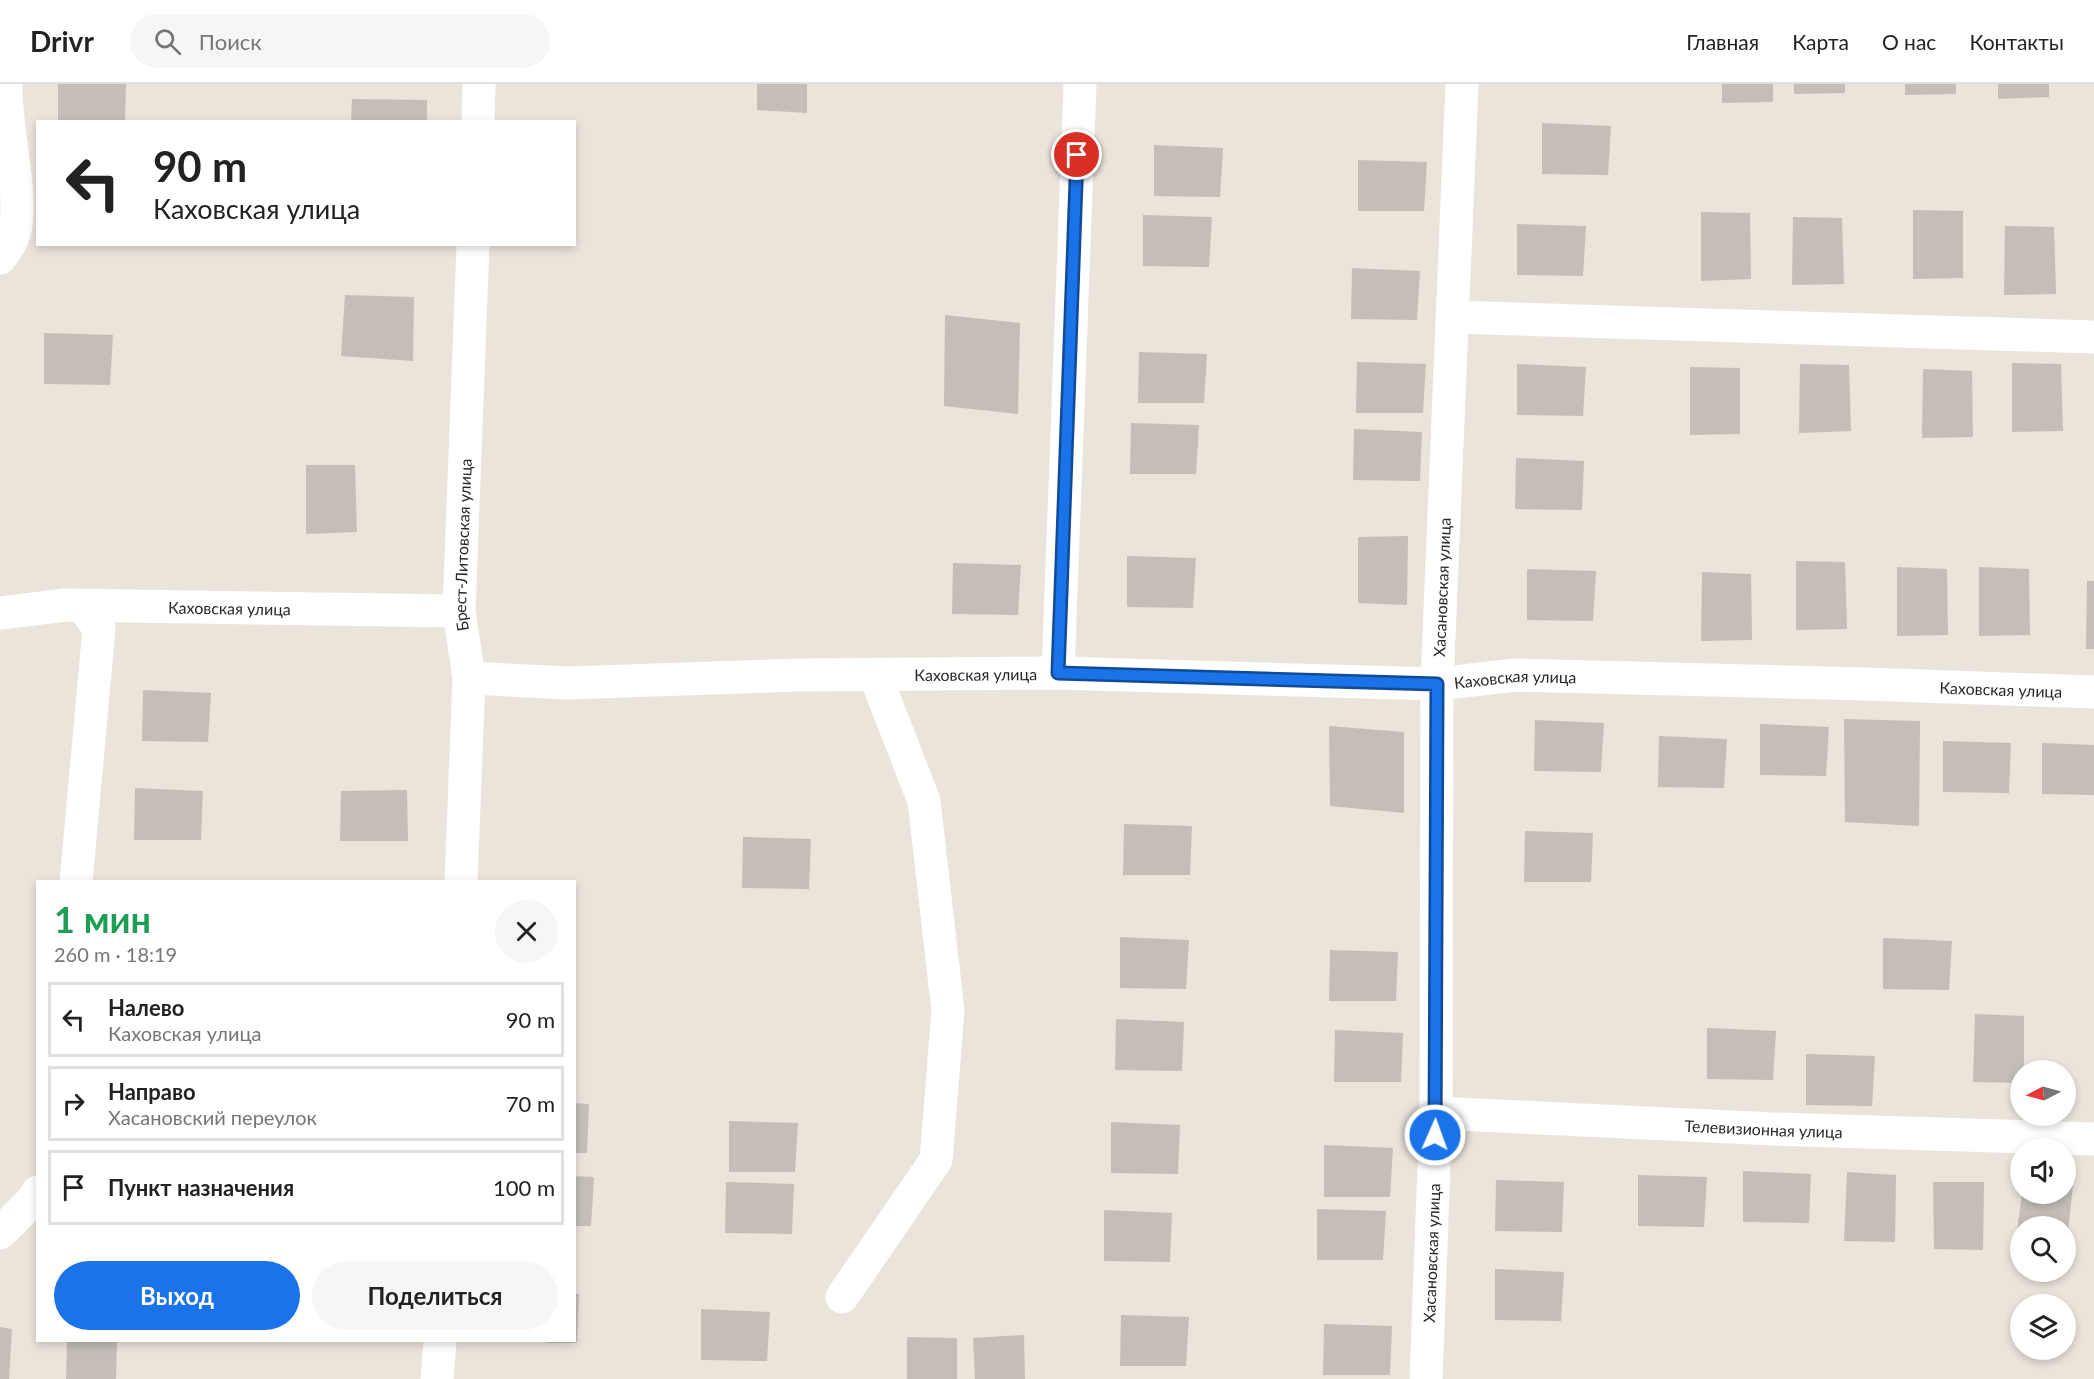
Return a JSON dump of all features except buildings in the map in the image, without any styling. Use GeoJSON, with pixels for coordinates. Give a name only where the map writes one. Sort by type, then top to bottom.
{"type":"FeatureCollection","features":[{"type":"Feature","properties":{"kind":"street"},"geometry":{"type":"LineString","coordinates":[[0,258],[5,253],[16,227],[16,200],[6,84]]}},
{"type":"Feature","properties":{"kind":"street"},"geometry":{"type":"LineString","coordinates":[[478,120],[479,84]]}},
{"type":"Feature","properties":{"kind":"street"},"geometry":{"type":"LineString","coordinates":[[1058,673],[1080,84]]}},
{"type":"Feature","properties":{"kind":"street","name":"Хасановская улица"},"geometry":{"type":"LineString","coordinates":[[1426,1379],[1436,1113],[1437,684],[1462,84]]}},
{"type":"Feature","properties":{"kind":"street","name":"Брест-Литовская улица"},"geometry":{"type":"LineString","coordinates":[[461,880],[469,678],[459,611],[473,246]]}},
{"type":"Feature","properties":{"kind":"street"},"geometry":{"type":"LineString","coordinates":[[1453,317],[2094,337]]}},
{"type":"Feature","properties":{"kind":"street","name":"Каховская улица"},"geometry":{"type":"LineString","coordinates":[[0,613],[65,605],[459,611]]}},
{"type":"Feature","properties":{"kind":"street"},"geometry":{"type":"LineString","coordinates":[[76,880],[99,628],[82,606]]}},
{"type":"Feature","properties":{"kind":"street","name":"Каховская улица"},"geometry":{"type":"LineString","coordinates":[[469,678],[568,683],[799,675],[1058,673],[1437,684],[1516,675],[2094,692]]}},
{"type":"Feature","properties":{"kind":"street"},"geometry":{"type":"LineString","coordinates":[[842,1297],[936,1160],[948,1011],[924,801],[875,675]]}},
{"type":"Feature","properties":{"kind":"street","name":"Телевизионная улица"},"geometry":{"type":"LineString","coordinates":[[1436,1113],[1774,1129],[2094,1139]]}},
{"type":"Feature","properties":{"kind":"street"},"geometry":{"type":"LineString","coordinates":[[0,1233],[36,1194]]}},
{"type":"Feature","properties":{"kind":"street"},"geometry":{"type":"LineString","coordinates":[[437,1379],[440,1342]]}},
{"type":"Feature","properties":{"kind":"route"},"geometry":{"type":"LineString","coordinates":[[1077,155],[1058,673],[1437,684],[1435,1135]]}}]}
